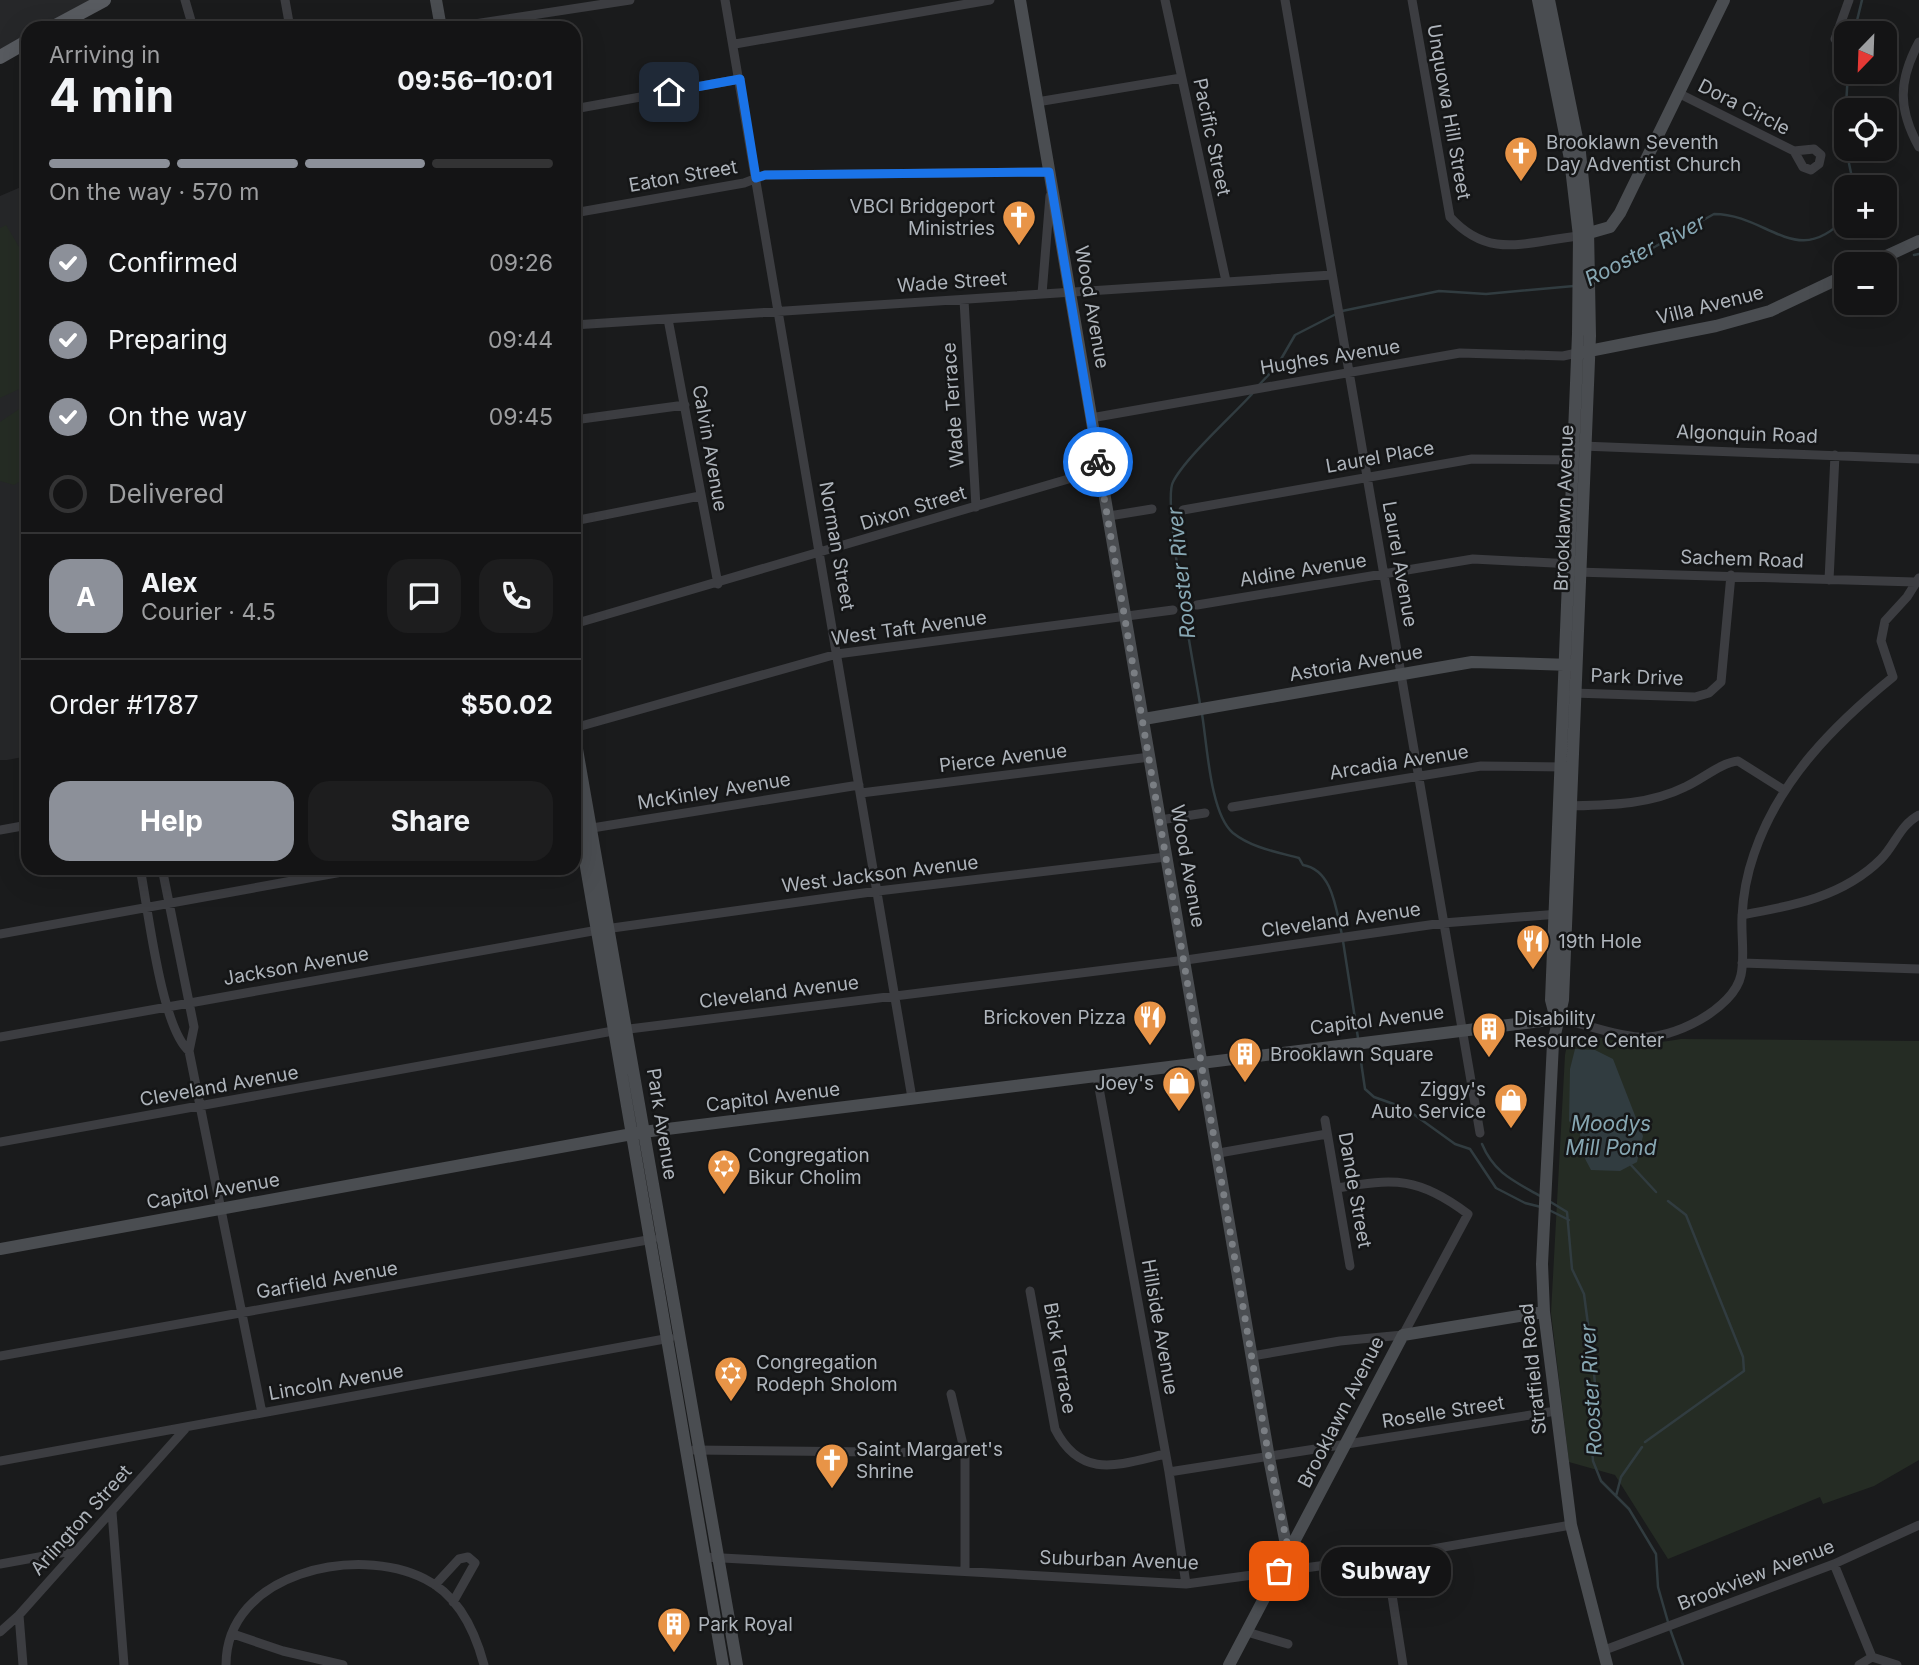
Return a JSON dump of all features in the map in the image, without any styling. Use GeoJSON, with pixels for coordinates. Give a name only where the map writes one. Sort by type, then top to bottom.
{"type":"FeatureCollection","features":[{"type":"Feature","properties":{"kind":"main road"},"geometry":{"type":"LineString","coordinates":[[65,21],[104,0]]}},
{"type":"Feature","properties":{"kind":"main road"},"geometry":{"type":"LineString","coordinates":[[436,0],[440,21]]}},
{"type":"Feature","properties":{"kind":"main road"},"geometry":{"type":"LineString","coordinates":[[445,0],[448,21]]}},
{"type":"Feature","properties":{"kind":"main road","name":"Wood Avenue"},"geometry":{"type":"LineString","coordinates":[[1020,0],[1269,1458],[1288,1555]]}},
{"type":"Feature","properties":{"kind":"main road","name":"Brooklawn Avenue"},"geometry":{"type":"LineString","coordinates":[[1538,0],[1583,235]]}},
{"type":"Feature","properties":{"kind":"main road","name":"Brooklawn Avenue"},"geometry":{"type":"LineString","coordinates":[[1546,1190],[1556,1019],[1563,1000],[1561,914],[1564,806],[1584,294],[1580,153],[1549,0]]}},
{"type":"Feature","properties":{"kind":"main road"},"geometry":{"type":"LineString","coordinates":[[1583,235],[1610,227],[1620,213],[1724,0]]}},
{"type":"Feature","properties":{"kind":"main road"},"geometry":{"type":"LineString","coordinates":[[0,57],[21,45]]}},
{"type":"Feature","properties":{"kind":"main road"},"geometry":{"type":"LineString","coordinates":[[1895,252],[1919,241]]}},
{"type":"Feature","properties":{"kind":"main road","name":"Villa Avenue"},"geometry":{"type":"LineString","coordinates":[[1583,352],[1716,326],[1770,311],[1834,281]]}},
{"type":"Feature","properties":{"kind":"main road","name":"Astoria Avenue"},"geometry":{"type":"LineString","coordinates":[[1144,719],[1472,662],[1571,665]]}},
{"type":"Feature","properties":{"kind":"main road","name":"Park Avenue"},"geometry":{"type":"LineString","coordinates":[[582,830],[603,929],[672,1337],[685,1451],[705,1524],[718,1555],[737,1665]]}},
{"type":"Feature","properties":{"kind":"main road","name":"Capitol Avenue"},"geometry":{"type":"LineString","coordinates":[[0,1249],[637,1133],[1556,1019]]}},
{"type":"Feature","properties":{"kind":"main road","name":"Stratfield Road"},"geometry":{"type":"LineString","coordinates":[[1546,1190],[1544,1312],[1556,1411],[1571,1525],[1607,1665]]}},
{"type":"Feature","properties":{"kind":"main road"},"geometry":{"type":"LineString","coordinates":[[1403,1335],[1544,1312]]}},
{"type":"Feature","properties":{"kind":"main road","name":"Brooklawn Avenue"},"geometry":{"type":"LineString","coordinates":[[1229,1665],[1403,1335]]}},
{"type":"Feature","properties":{"kind":"main road","name":"Park Avenue"},"geometry":{"type":"LineString","coordinates":[[672,1337],[700,1450],[705,1524],[704,1557],[723,1665]]}},
{"type":"Feature","properties":{"kind":"street"},"geometry":{"type":"LineString","coordinates":[[185,0],[191,21]]}},
{"type":"Feature","properties":{"kind":"street"},"geometry":{"type":"LineString","coordinates":[[285,0],[289,21]]}},
{"type":"Feature","properties":{"kind":"street"},"geometry":{"type":"LineString","coordinates":[[494,21],[630,0]]}},
{"type":"Feature","properties":{"kind":"street","name":"Norman Street"},"geometry":{"type":"LineString","coordinates":[[725,0],[735,44],[777,310],[897,994],[912,1098]]}},
{"type":"Feature","properties":{"kind":"street"},"geometry":{"type":"LineString","coordinates":[[735,44],[990,0]]}},
{"type":"Feature","properties":{"kind":"street","name":"Pacific Street"},"geometry":{"type":"LineString","coordinates":[[1165,0],[1226,281]]}},
{"type":"Feature","properties":{"kind":"street","name":"Laurel Avenue"},"geometry":{"type":"LineString","coordinates":[[1285,0],[1480,1133]]}},
{"type":"Feature","properties":{"kind":"street","name":"Unquowa Hill Street"},"geometry":{"type":"LineString","coordinates":[[1412,0],[1450,217],[1469,235],[1503,246],[1583,235]]}},
{"type":"Feature","properties":{"kind":"street"},"geometry":{"type":"LineString","coordinates":[[1841,21],[1849,0]]}},
{"type":"Feature","properties":{"kind":"street"},"geometry":{"type":"LineString","coordinates":[[1919,42],[1909,61],[1902,88],[1906,123],[1919,147]]}},
{"type":"Feature","properties":{"kind":"street"},"geometry":{"type":"LineString","coordinates":[[1037,102],[1181,78]]}},
{"type":"Feature","properties":{"kind":"street"},"geometry":{"type":"LineString","coordinates":[[581,108],[740,79]]}},
{"type":"Feature","properties":{"kind":"street","name":"Dora Circle"},"geometry":{"type":"LineString","coordinates":[[1678,93],[1794,151]]}},
{"type":"Feature","properties":{"kind":"street","name":"Eaton Street"},"geometry":{"type":"LineString","coordinates":[[581,212],[744,183],[765,175],[1050,178]]}},
{"type":"Feature","properties":{"kind":"street","name":"Wood Avenue"},"geometry":{"type":"LineString","coordinates":[[1042,294],[1050,178]]}},
{"type":"Feature","properties":{"kind":"street","name":"Wade Street"},"geometry":{"type":"LineString","coordinates":[[581,325],[1332,275]]}},
{"type":"Feature","properties":{"kind":"street","name":"Wade Terrace"},"geometry":{"type":"LineString","coordinates":[[964,300],[976,508]]}},
{"type":"Feature","properties":{"kind":"street","name":"Calvin Avenue"},"geometry":{"type":"LineString","coordinates":[[668,319],[718,584]]}},
{"type":"Feature","properties":{"kind":"street","name":"Hughes Avenue"},"geometry":{"type":"LineString","coordinates":[[1091,418],[1460,353],[1563,356],[1583,352]]}},
{"type":"Feature","properties":{"kind":"street"},"geometry":{"type":"LineString","coordinates":[[581,419],[685,404]]}},
{"type":"Feature","properties":{"kind":"street","name":"Algonquin Road"},"geometry":{"type":"LineString","coordinates":[[1579,446],[1919,459]]}},
{"type":"Feature","properties":{"kind":"street"},"geometry":{"type":"LineString","coordinates":[[1829,580],[1835,455]]}},
{"type":"Feature","properties":{"kind":"street","name":"Laurel Place"},"geometry":{"type":"LineString","coordinates":[[1183,510],[1472,459],[1579,460]]}},
{"type":"Feature","properties":{"kind":"street","name":"Dixon Street"},"geometry":{"type":"LineString","coordinates":[[581,622],[821,554],[1099,470]]}},
{"type":"Feature","properties":{"kind":"street"},"geometry":{"type":"LineString","coordinates":[[581,520],[700,496]]}},
{"type":"Feature","properties":{"kind":"street"},"geometry":{"type":"LineString","coordinates":[[1109,516],[1152,509]]}},
{"type":"Feature","properties":{"kind":"street","name":"Aldine Avenue"},"geometry":{"type":"LineString","coordinates":[[1197,605],[1473,559],[1575,568]]}},
{"type":"Feature","properties":{"kind":"street","name":"Sachem Road"},"geometry":{"type":"LineString","coordinates":[[1575,568],[1829,580],[1917,580]]}},
{"type":"Feature","properties":{"kind":"street","name":"Park Drive"},"geometry":{"type":"LineString","coordinates":[[1570,692],[1695,697],[1717,688],[1721,682],[1731,575]]}},
{"type":"Feature","properties":{"kind":"street"},"geometry":{"type":"LineString","coordinates":[[1556,1019],[1623,1035],[1662,1036],[1726,1003],[1737,990],[1742,963],[1742,915],[1754,853],[1784,790],[1846,715],[1893,677],[1881,640],[1885,621],[1907,597],[1917,580]]}},
{"type":"Feature","properties":{"kind":"street","name":"West Taft Avenue"},"geometry":{"type":"LineString","coordinates":[[581,728],[837,654],[1174,610]]}},
{"type":"Feature","properties":{"kind":"street","name":"Pierce Avenue"},"geometry":{"type":"LineString","coordinates":[[860,789],[1150,757]]}},
{"type":"Feature","properties":{"kind":"street"},"geometry":{"type":"LineString","coordinates":[[1564,806],[1614,805],[1658,797],[1684,788],[1738,761],[1784,790]]}},
{"type":"Feature","properties":{"kind":"street","name":"Arcadia Avenue"},"geometry":{"type":"LineString","coordinates":[[1232,807],[1481,766],[1567,767]]}},
{"type":"Feature","properties":{"kind":"street","name":"McKinley Avenue"},"geometry":{"type":"LineString","coordinates":[[582,830],[860,789]]}},
{"type":"Feature","properties":{"kind":"street"},"geometry":{"type":"LineString","coordinates":[[1160,820],[1206,813]]}},
{"type":"Feature","properties":{"kind":"street"},"geometry":{"type":"LineString","coordinates":[[1742,915],[1795,905],[1853,882],[1882,859],[1908,821],[1919,815]]}},
{"type":"Feature","properties":{"kind":"street"},"geometry":{"type":"LineString","coordinates":[[0,830],[21,826]]}},
{"type":"Feature","properties":{"kind":"street","name":"West Jackson Avenue"},"geometry":{"type":"LineString","coordinates":[[603,929],[878,891],[1166,857]]}},
{"type":"Feature","properties":{"kind":"street"},"geometry":{"type":"LineString","coordinates":[[141,875],[167,1006],[179,1042],[189,1051]]}},
{"type":"Feature","properties":{"kind":"street"},"geometry":{"type":"LineString","coordinates":[[164,875],[194,1027],[189,1051],[199,1108],[262,1413]]}},
{"type":"Feature","properties":{"kind":"street"},"geometry":{"type":"LineString","coordinates":[[0,934],[324,875]]}},
{"type":"Feature","properties":{"kind":"street","name":"Cleveland Avenue"},"geometry":{"type":"LineString","coordinates":[[0,1142],[620,1030],[1186,960],[1443,923],[1561,914]]}},
{"type":"Feature","properties":{"kind":"street","name":"Jackson Avenue"},"geometry":{"type":"LineString","coordinates":[[0,1037],[603,929]]}},
{"type":"Feature","properties":{"kind":"street"},"geometry":{"type":"LineString","coordinates":[[1742,963],[1919,969]]}},
{"type":"Feature","properties":{"kind":"street","name":"Hillside Avenue"},"geometry":{"type":"LineString","coordinates":[[1097,1077],[1169,1472],[1186,1584]]}},
{"type":"Feature","properties":{"kind":"street","name":"Dande Street"},"geometry":{"type":"LineString","coordinates":[[1325,1120],[1350,1266]]}},
{"type":"Feature","properties":{"kind":"street"},"geometry":{"type":"LineString","coordinates":[[1219,1153],[1327,1134]]}},
{"type":"Feature","properties":{"kind":"street","name":"Brooklawn Avenue"},"geometry":{"type":"LineString","coordinates":[[1337,1188],[1385,1179],[1423,1186],[1468,1214],[1403,1335]]}},
{"type":"Feature","properties":{"kind":"street","name":"Garfield Avenue"},"geometry":{"type":"LineString","coordinates":[[0,1356],[655,1239]]}},
{"type":"Feature","properties":{"kind":"street","name":"Bick Terrace"},"geometry":{"type":"LineString","coordinates":[[1030,1291],[1055,1429],[1063,1446],[1079,1461],[1098,1465],[1122,1464],[1165,1454]]}},
{"type":"Feature","properties":{"kind":"street"},"geometry":{"type":"LineString","coordinates":[[1252,1356],[1340,1341],[1403,1335]]}},
{"type":"Feature","properties":{"kind":"street","name":"Lincoln Avenue"},"geometry":{"type":"LineString","coordinates":[[0,1461],[185,1429],[672,1337]]}},
{"type":"Feature","properties":{"kind":"street"},"geometry":{"type":"LineString","coordinates":[[951,1394],[965,1452],[965,1569]]}},
{"type":"Feature","properties":{"kind":"street","name":"Roselle Street"},"geometry":{"type":"LineString","coordinates":[[1169,1472],[1556,1411]]}},
{"type":"Feature","properties":{"kind":"street","name":"Arlington Street"},"geometry":{"type":"LineString","coordinates":[[0,1632],[19,1615],[185,1429]]}},
{"type":"Feature","properties":{"kind":"street"},"geometry":{"type":"LineString","coordinates":[[685,1451],[965,1452]]}},
{"type":"Feature","properties":{"kind":"street"},"geometry":{"type":"LineString","coordinates":[[112,1512],[124,1665]]}},
{"type":"Feature","properties":{"kind":"street","name":"Suburban Avenue"},"geometry":{"type":"LineString","coordinates":[[704,1557],[718,1555],[1186,1584],[1386,1557],[1571,1525]]}},
{"type":"Feature","properties":{"kind":"street","name":"Brookview Avenue"},"geometry":{"type":"LineString","coordinates":[[1602,1651],[1834,1564],[1919,1525]]}},
{"type":"Feature","properties":{"kind":"street"},"geometry":{"type":"LineString","coordinates":[[0,1564],[77,1550]]}},
{"type":"Feature","properties":{"kind":"street"},"geometry":{"type":"LineString","coordinates":[[435,1585],[458,1559],[468,1557],[475,1563],[453,1602]]}},
{"type":"Feature","properties":{"kind":"street"},"geometry":{"type":"LineString","coordinates":[[1386,1557],[1403,1665]]}},
{"type":"Feature","properties":{"kind":"street"},"geometry":{"type":"LineString","coordinates":[[226,1665],[233,1634],[252,1602],[301,1573],[327,1566],[362,1564],[393,1567],[435,1585],[453,1602],[477,1639],[484,1665]]}},
{"type":"Feature","properties":{"kind":"street"},"geometry":{"type":"LineString","coordinates":[[1834,1564],[1872,1657]]}},
{"type":"Feature","properties":{"kind":"street"},"geometry":{"type":"LineString","coordinates":[[19,1615],[23,1665]]}},
{"type":"Feature","properties":{"kind":"street"},"geometry":{"type":"LineString","coordinates":[[1247,1632],[1288,1644]]}},
{"type":"Feature","properties":{"kind":"street"},"geometry":{"type":"LineString","coordinates":[[233,1634],[283,1651],[343,1665]]}},
{"type":"Feature","properties":{"kind":"street"},"geometry":{"type":"LineString","coordinates":[[1859,1665],[1872,1657],[1897,1665]]}},
{"type":"Feature","properties":{"kind":"shaded area"},"geometry":{"type":"Polygon","coordinates":[[[0,0],[90,0],[51,21],[21,21],[21,38],[0,49],[0,0]]]}},
{"type":"Feature","properties":{"kind":"shaded area"},"geometry":{"type":"Polygon","coordinates":[[[21,187],[21,757],[7,760],[0,760],[0,196],[21,187]]]}},
{"type":"Feature","properties":{"kind":"shaded area"},"geometry":{"type":"Polygon","coordinates":[[[6,225],[21,250],[21,388],[0,398],[0,228],[6,225]]]}},
{"type":"Feature","properties":{"kind":"shaded area"},"geometry":{"type":"Polygon","coordinates":[[[21,408],[21,481],[14,485],[0,481],[0,422],[21,408]]]}},
{"type":"Feature","properties":{"kind":"shaded area"},"geometry":{"type":"Polygon","coordinates":[[[1584,1034],[1644,1043],[1681,1039],[1919,1041],[1919,1460],[1874,1486],[1823,1504],[1820,1497],[1668,1559],[1615,1475],[1569,1462],[1551,1313],[1565,1055],[1568,1040],[1584,1034]]]}},
{"type":"Feature","properties":{"kind":"water","name":"Moodys Mill Pond"},"geometry":{"type":"Polygon","coordinates":[[[1575,1049],[1595,1050],[1613,1059],[1643,1136],[1637,1162],[1620,1171],[1591,1170],[1582,1153],[1580,1133],[1569,1121],[1570,1069],[1575,1049]]]}},
{"type":"Feature","properties":{"kind":"waterway","name":"Rooster River"},"geometry":{"type":"LineString","coordinates":[[1857,21],[1862,0]]}},
{"type":"Feature","properties":{"kind":"waterway","name":"Rooster River"},"geometry":{"type":"LineString","coordinates":[[1847,84],[1844,140],[1851,175]]}},
{"type":"Feature","properties":{"kind":"waterway","name":"Rooster River"},"geometry":{"type":"LineString","coordinates":[[1593,281],[1714,214],[1733,216],[1797,240],[1812,239],[1834,227]]}},
{"type":"Feature","properties":{"kind":"waterway"},"geometry":{"type":"LineString","coordinates":[[1914,255],[1919,254]]}},
{"type":"Feature","properties":{"kind":"waterway","name":"Rooster River"},"geometry":{"type":"LineString","coordinates":[[1342,311],[1439,291],[1486,294],[1574,286]]}},
{"type":"Feature","properties":{"kind":"waterway","name":"Rooster River"},"geometry":{"type":"LineString","coordinates":[[1258,386],[1277,366],[1295,335],[1336,314]]}},
{"type":"Feature","properties":{"kind":"waterway","name":"Rooster River"},"geometry":{"type":"LineString","coordinates":[[1200,704],[1175,552],[1171,496],[1173,482],[1198,449],[1252,394]]}},
{"type":"Feature","properties":{"kind":"waterway","name":"Rooster River"},"geometry":{"type":"LineString","coordinates":[[1202,714],[1214,795],[1225,824],[1233,833],[1248,842],[1299,858],[1303,865],[1313,868],[1321,875],[1332,892],[1342,935]]}},
{"type":"Feature","properties":{"kind":"waterway","name":"Rooster River"},"geometry":{"type":"LineString","coordinates":[[1343,941],[1358,1038]]}},
{"type":"Feature","properties":{"kind":"waterway","name":"Rooster River"},"geometry":{"type":"LineString","coordinates":[[1359,1048],[1365,1089],[1374,1097],[1405,1108],[1455,1144],[1470,1149],[1496,1188],[1525,1203],[1541,1207]]}},
{"type":"Feature","properties":{"kind":"waterway","name":"Rooster River"},"geometry":{"type":"LineString","coordinates":[[1482,1144],[1499,1169],[1513,1181],[1540,1196]]}},
{"type":"Feature","properties":{"kind":"waterway"},"geometry":{"type":"LineString","coordinates":[[1631,1165],[1656,1192]]}},
{"type":"Feature","properties":{"kind":"waterway","name":"Rooster River"},"geometry":{"type":"LineString","coordinates":[[1549,1201],[1567,1212],[1572,1269],[1584,1294],[1596,1395],[1591,1436],[1593,1461],[1601,1481],[1629,1509],[1656,1554],[1658,1587],[1668,1622]]}},
{"type":"Feature","properties":{"kind":"waterway"},"geometry":{"type":"LineString","coordinates":[[1645,1442],[1744,1371],[1743,1357],[1686,1215],[1668,1201]]}},
{"type":"Feature","properties":{"kind":"waterway","name":"Rooster River"},"geometry":{"type":"LineString","coordinates":[[1547,1209],[1569,1220]]}},
{"type":"Feature","properties":{"kind":"waterway"},"geometry":{"type":"LineString","coordinates":[[1616,1496],[1621,1477],[1642,1447]]}},
{"type":"Feature","properties":{"kind":"waterway","name":"Rooster River"},"geometry":{"type":"LineString","coordinates":[[1670,1629],[1683,1665]]}},
{"type":"Feature","properties":{"kind":"way so far"},"geometry":{"type":"LineString","coordinates":[[1098,462],[1186,960],[1269,1458],[1287,1543],[1288,1555],[1279,1571]]}},
{"type":"Feature","properties":{"kind":"place","name":"Brooklawn Seventh Day Adventist Church"},"geometry":{"type":"Point","coordinates":[1521,183]}},
{"type":"Feature","properties":{"kind":"place","name":"VBCI Bridgeport Ministries"},"geometry":{"type":"Point","coordinates":[1019,247]}},
{"type":"Feature","properties":{"kind":"place","name":"19th Hole"},"geometry":{"type":"Point","coordinates":[1533,971]}},
{"type":"Feature","properties":{"kind":"place","name":"Brickoven Pizza"},"geometry":{"type":"Point","coordinates":[1150,1047]}},
{"type":"Feature","properties":{"kind":"place","name":"Disability Resource Center"},"geometry":{"type":"Point","coordinates":[1489,1059]}},
{"type":"Feature","properties":{"kind":"place","name":"Brooklawn Square"},"geometry":{"type":"Point","coordinates":[1245,1084]}},
{"type":"Feature","properties":{"kind":"place","name":"Joey's"},"geometry":{"type":"Point","coordinates":[1179,1113]}},
{"type":"Feature","properties":{"kind":"place","name":"Ziggy's Auto Service"},"geometry":{"type":"Point","coordinates":[1511,1130]}},
{"type":"Feature","properties":{"kind":"place","name":"Congregation Bikur Cholim"},"geometry":{"type":"Point","coordinates":[724,1196]}},
{"type":"Feature","properties":{"kind":"place","name":"Congregation Rodeph Sholom"},"geometry":{"type":"Point","coordinates":[731,1403]}},
{"type":"Feature","properties":{"kind":"place","name":"Saint Margaret's Shrine"},"geometry":{"type":"Point","coordinates":[832,1490]}},
{"type":"Feature","properties":{"kind":"place","name":"Subway"},"geometry":{"type":"Point","coordinates":[1279,1571]}},
{"type":"Feature","properties":{"kind":"place","name":"Park Royal"},"geometry":{"type":"Point","coordinates":[674,1654]}},
{"type":"Feature","properties":{"kind":"route"},"geometry":{"type":"LineString","coordinates":[[669,92],[740,79],[756,178],[765,175],[1049,172],[1098,462]]}}]}
